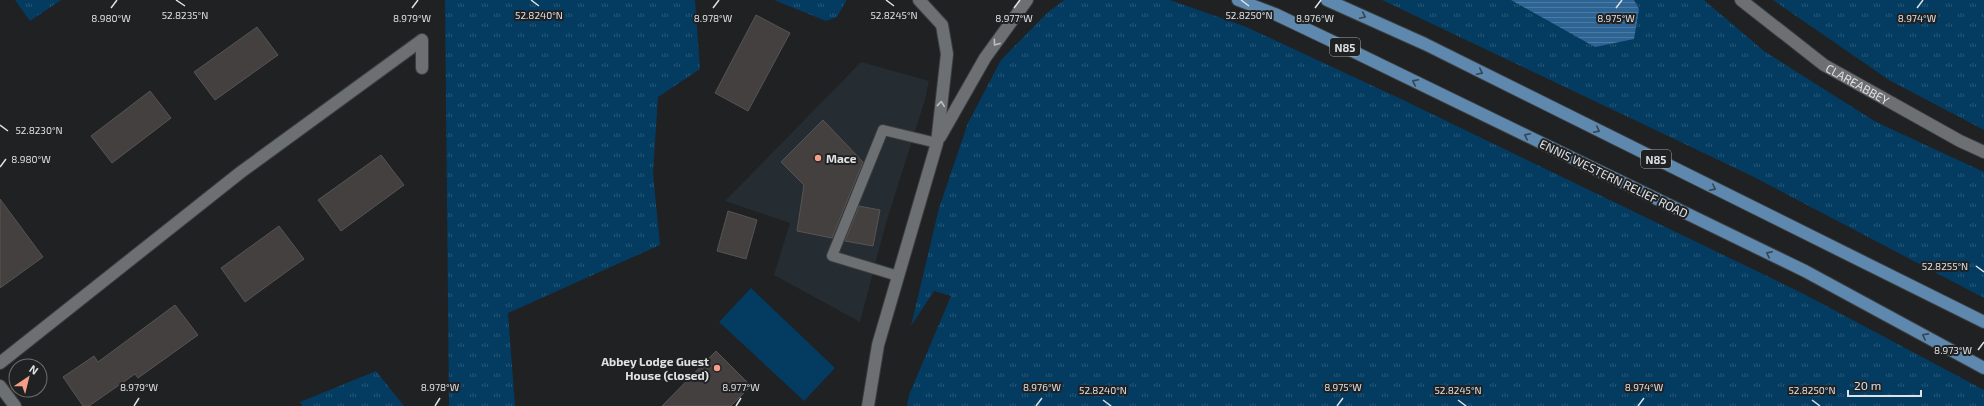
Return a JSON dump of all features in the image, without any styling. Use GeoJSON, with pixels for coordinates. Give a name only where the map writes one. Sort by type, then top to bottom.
{"type":"FeatureCollection","features":[{"type":"Feature","properties":{"kind":"main road","name":"ENNIS WESTERN RELIEF ROAD"},"geometry":{"type":"LineString","coordinates":[[1238,0],[1275,14],[1322,36],[1805,271],[1984,368]]}},
{"type":"Feature","properties":{"kind":"main road","name":"N85"},"geometry":{"type":"LineString","coordinates":[[1327,0],[1424,44],[1984,322]]}},
{"type":"Feature","properties":{"kind":"street"},"geometry":{"type":"LineString","coordinates":[[868,406],[878,345],[937,143],[947,54],[942,24],[919,0]]}},
{"type":"Feature","properties":{"kind":"street"},"geometry":{"type":"LineString","coordinates":[[937,143],[985,58],[1027,0]]}},
{"type":"Feature","properties":{"kind":"street","name":"CLAREABBEY"},"geometry":{"type":"LineString","coordinates":[[1741,0],[1824,65],[1960,141],[1984,152]]}},
{"type":"Feature","properties":{"kind":"street"},"geometry":{"type":"LineString","coordinates":[[0,363],[241,172],[422,40],[422,68]]}},
{"type":"Feature","properties":{"kind":"street"},"geometry":{"type":"LineString","coordinates":[[0,386],[15,406]]}},
{"type":"Feature","properties":{"kind":"lane"},"geometry":{"type":"LineString","coordinates":[[898,276],[832,256],[883,130],[937,143]]}},
{"type":"Feature","properties":{"kind":"shaded area"},"geometry":{"type":"Polygon","coordinates":[[[1511,0],[1634,0],[1639,9],[1634,39],[1595,47],[1511,0]]]}},
{"type":"Feature","properties":{"kind":"shaded area"},"geometry":{"type":"Polygon","coordinates":[[[861,62],[929,81],[925,100],[886,223],[860,322],[774,275],[790,223],[725,201],[861,62]]]}},
{"type":"Feature","properties":{"kind":"green space"},"geometry":{"type":"Polygon","coordinates":[[[15,0],[61,0],[30,21],[15,0]]]}},
{"type":"Feature","properties":{"kind":"green space"},"geometry":{"type":"Polygon","coordinates":[[[445,0],[695,0],[700,69],[658,97],[653,173],[660,245],[508,313],[515,406],[449,406],[445,0]]]}},
{"type":"Feature","properties":{"kind":"green space"},"geometry":{"type":"Polygon","coordinates":[[[774,0],[846,1],[837,17],[826,21],[774,0]]]}},
{"type":"Feature","properties":{"kind":"green space"},"geometry":{"type":"Polygon","coordinates":[[[1064,0],[1170,0],[1244,26],[1401,99],[1802,293],[1984,390],[1984,406],[907,406],[909,395],[951,296],[934,291],[911,326],[939,208],[968,123],[1001,60],[1047,13],[1064,0]]]}},
{"type":"Feature","properties":{"kind":"green space"},"geometry":{"type":"Polygon","coordinates":[[[1382,0],[1704,0],[1764,51],[1876,122],[1984,172],[1984,298],[1752,176],[1382,0]]]}},
{"type":"Feature","properties":{"kind":"green space"},"geometry":{"type":"Polygon","coordinates":[[[1773,0],[1984,0],[1984,130],[1889,80],[1773,0]]]}},
{"type":"Feature","properties":{"kind":"green space"},"geometry":{"type":"Polygon","coordinates":[[[751,288],[835,368],[804,401],[719,322],[751,288]]]}},
{"type":"Feature","properties":{"kind":"green space"},"geometry":{"type":"Polygon","coordinates":[[[376,371],[404,406],[302,406],[300,402],[376,371]]]}},
{"type":"Feature","properties":{"kind":"building"},"geometry":{"type":"Polygon","coordinates":[[[756,15],[790,33],[748,111],[715,93],[756,15]]]}},
{"type":"Feature","properties":{"kind":"building"},"geometry":{"type":"Polygon","coordinates":[[[257,27],[278,55],[215,100],[194,72],[257,27]]]}},
{"type":"Feature","properties":{"kind":"building"},"geometry":{"type":"Polygon","coordinates":[[[150,91],[171,118],[112,163],[91,136],[150,91]]]}},
{"type":"Feature","properties":{"kind":"building"},"geometry":{"type":"Polygon","coordinates":[[[823,120],[863,162],[832,238],[797,231],[804,185],[781,162],[823,120]]]}},
{"type":"Feature","properties":{"kind":"building"},"geometry":{"type":"Polygon","coordinates":[[[381,155],[404,185],[341,231],[318,200],[381,155]]]}},
{"type":"Feature","properties":{"kind":"building"},"geometry":{"type":"Polygon","coordinates":[[[0,199],[43,257],[0,288],[0,199]]]}},
{"type":"Feature","properties":{"kind":"building"},"geometry":{"type":"Polygon","coordinates":[[[859,206],[880,210],[873,246],[845,241],[859,206]]]}},
{"type":"Feature","properties":{"kind":"building"},"geometry":{"type":"Polygon","coordinates":[[[728,211],[757,220],[746,259],[717,251],[728,211]]]}},
{"type":"Feature","properties":{"kind":"building"},"geometry":{"type":"Polygon","coordinates":[[[279,226],[304,259],[245,302],[221,268],[279,226]]]}},
{"type":"Feature","properties":{"kind":"building"},"geometry":{"type":"Polygon","coordinates":[[[175,305],[198,335],[138,378],[135,374],[89,406],[83,406],[63,377],[94,356],[98,362],[175,305]]]}},
{"type":"Feature","properties":{"kind":"building","name":"Abbey Lodge Guest House (closed)"},"geometry":{"type":"Polygon","coordinates":[[[716,351],[751,386],[731,406],[662,406],[716,351]]]}},
{"type":"Feature","properties":{"kind":"place","name":"Mace"},"geometry":{"type":"Point","coordinates":[818,158]}},
{"type":"Feature","properties":{"kind":"place","name":"Abbey Lodge Guest House (closed)"},"geometry":{"type":"Point","coordinates":[717,368]}}]}
